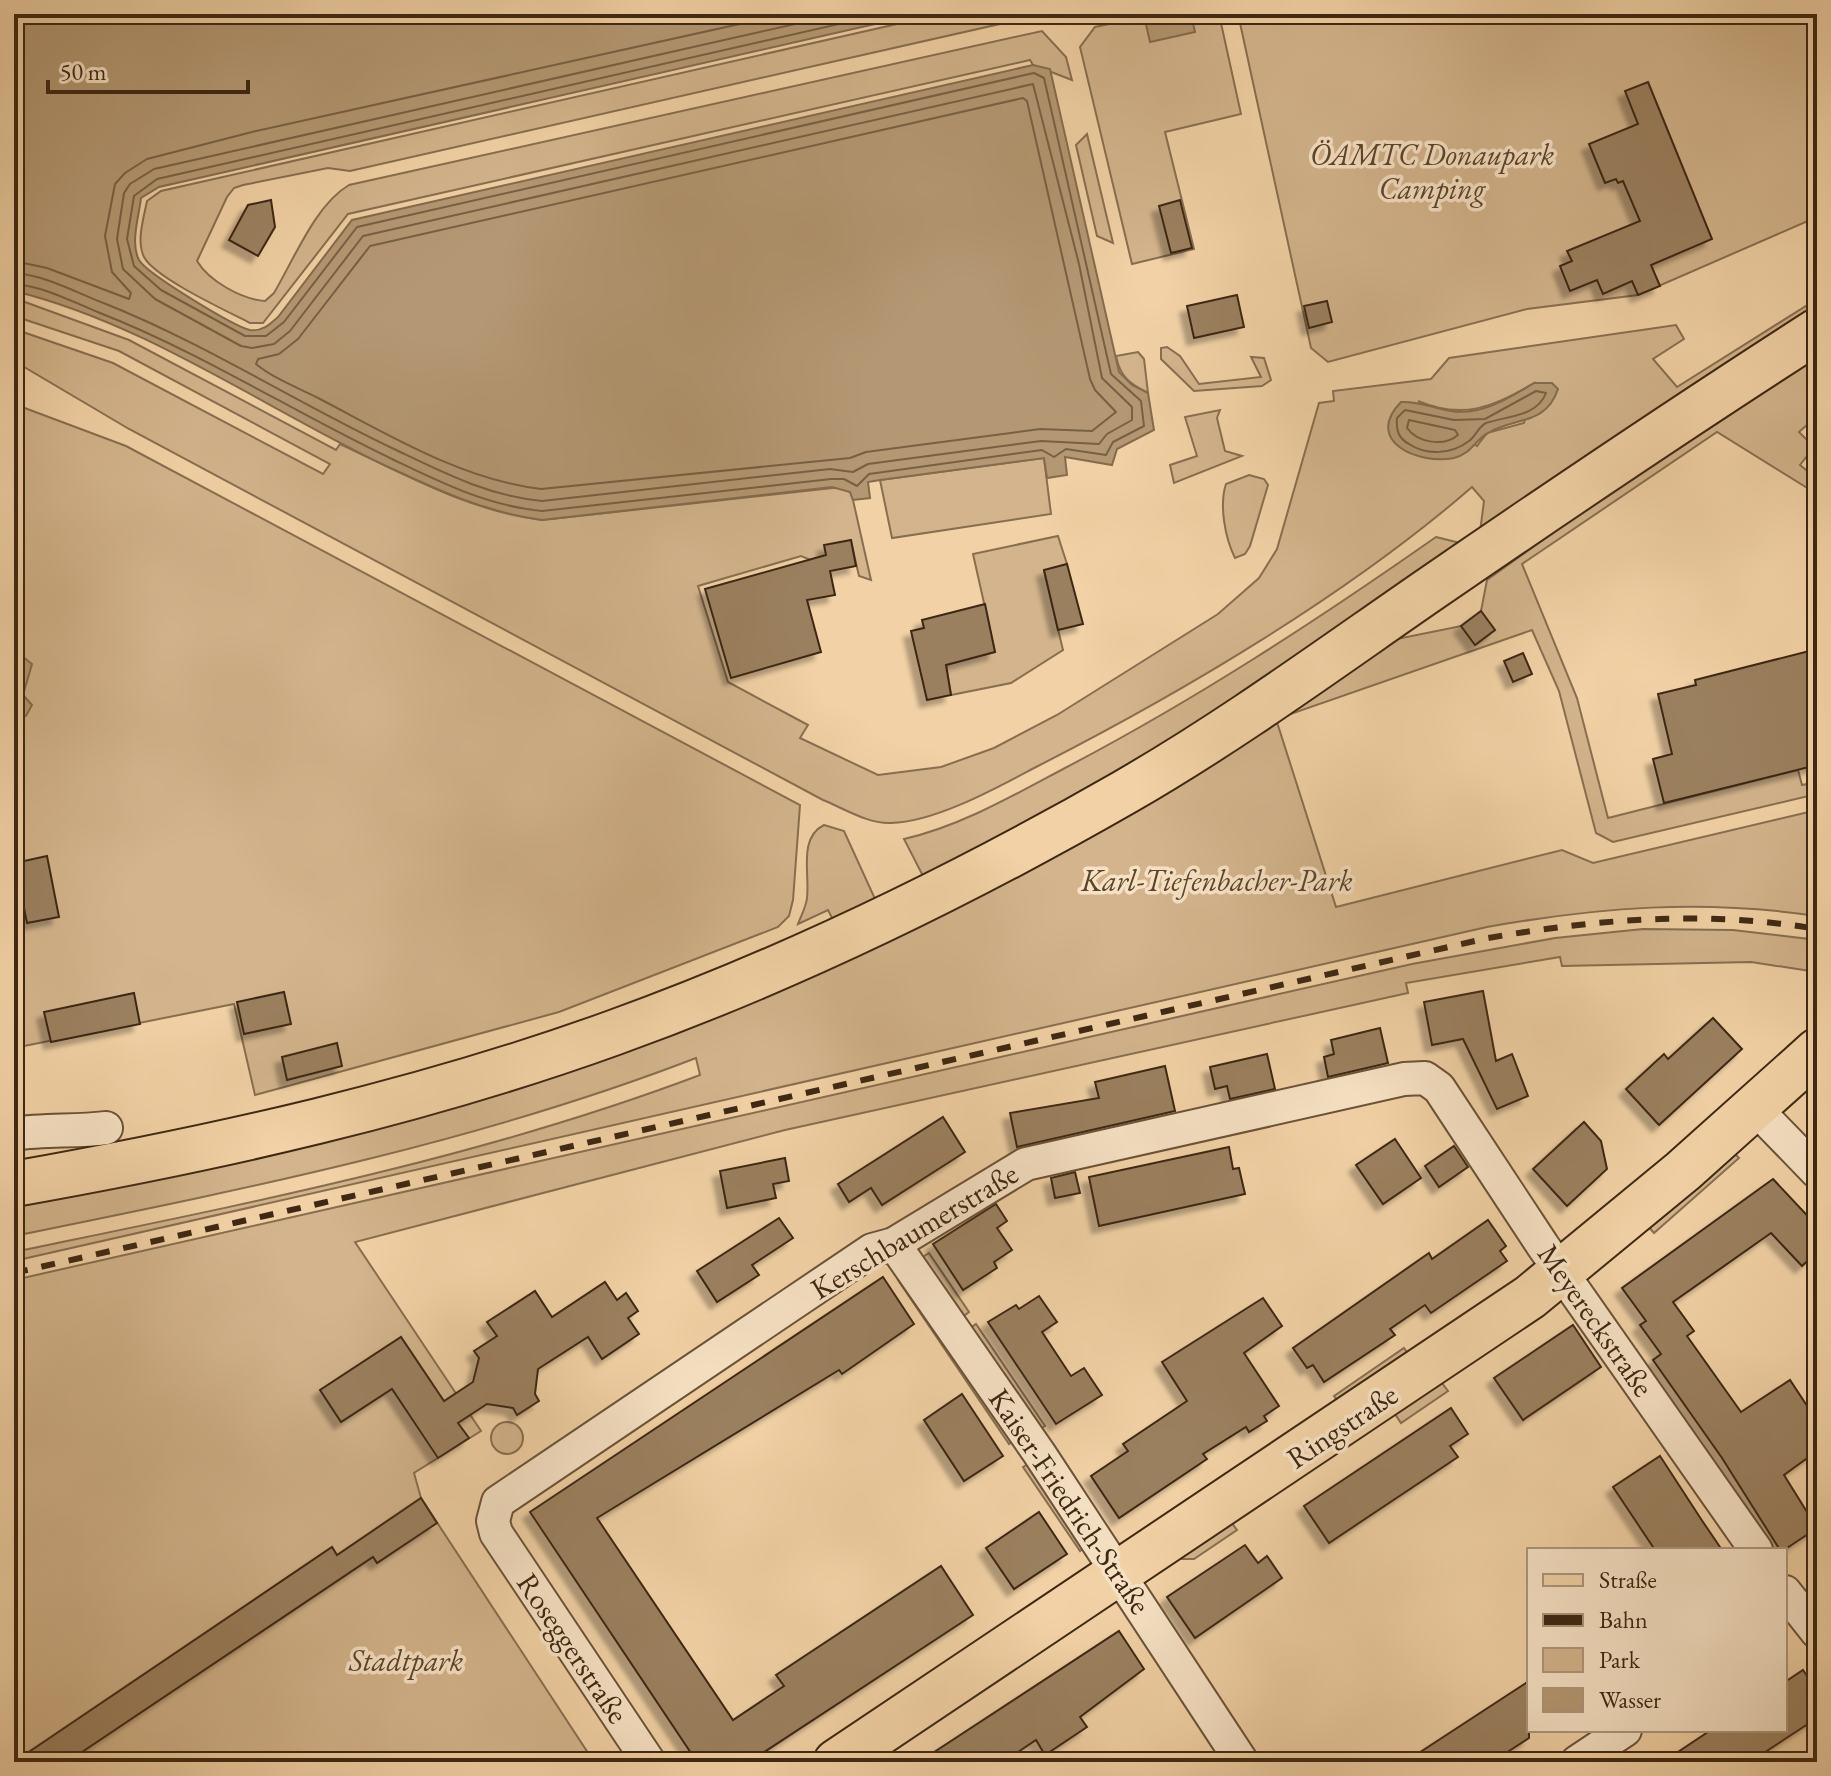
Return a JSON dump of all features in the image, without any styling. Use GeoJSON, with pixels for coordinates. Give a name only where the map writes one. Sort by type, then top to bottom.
{"type":"FeatureCollection","features":[{"type":"Feature","properties":{"kind":"main road"},"geometry":{"type":"LineString","coordinates":[[14,1184],[165,1157],[374,1107],[489,1074],[614,1033],[809,955],[902,911],[1117,797],[1238,722],[1817,331]]}},
{"type":"Feature","properties":{"kind":"main road","name":"Ringstraße"},"geometry":{"type":"LineString","coordinates":[[836,1762],[1410,1381],[1562,1271],[1817,1051]]}},
{"type":"Feature","properties":{"kind":"street","name":"Kerschbaumerstraße"},"geometry":{"type":"LineString","coordinates":[[496,1533],[493,1521],[498,1502],[527,1481],[872,1250],[894,1244],[1026,1164],[1404,1079],[1425,1078],[1439,1088]]}},
{"type":"Feature","properties":{"kind":"street","name":"Meyereckstraße"},"geometry":{"type":"LineString","coordinates":[[1439,1088],[1755,1548]]}},
{"type":"Feature","properties":{"kind":"street"},"geometry":{"type":"LineString","coordinates":[[1754,1107],[1817,1172]]}},
{"type":"Feature","properties":{"kind":"street"},"geometry":{"type":"LineString","coordinates":[[14,1134],[50,1128],[68,1132],[106,1128]]}},
{"type":"Feature","properties":{"kind":"street","name":"Kaiser-Friedrich-Straße"},"geometry":{"type":"LineString","coordinates":[[894,1244],[1242,1762]]}},
{"type":"Feature","properties":{"kind":"street","name":"Roseggerstraße"},"geometry":{"type":"LineString","coordinates":[[496,1533],[649,1762]]}},
{"type":"Feature","properties":{"kind":"street"},"geometry":{"type":"LineString","coordinates":[[1577,1762],[1622,1732]]}},
{"type":"Feature","properties":{"kind":"green space"},"geometry":{"type":"Polygon","coordinates":[[[941,14],[1044,14],[350,171],[328,168],[243,185],[234,188],[227,197],[197,261],[226,288],[265,301],[274,293],[326,205],[349,185],[1042,31],[1066,57],[1072,80],[1033,65],[1030,60],[348,214],[263,323],[250,323],[176,284],[151,265],[142,251],[141,229],[147,201],[161,191],[941,14]]]}},
{"type":"Feature","properties":{"kind":"green space"},"geometry":{"type":"Polygon","coordinates":[[[1156,14],[1219,14],[1241,114],[1165,132],[1194,249],[1132,264],[1080,47],[1095,27],[1156,14]]]}},
{"type":"Feature","properties":{"kind":"green space","name":"ÖAMTC Donaupark Camping"},"geometry":{"type":"Polygon","coordinates":[[[1238,14],[1817,14],[1817,217],[1638,295],[1527,309],[1328,362],[1311,348],[1238,14]]]}},
{"type":"Feature","properties":{"kind":"green space"},"geometry":{"type":"Polygon","coordinates":[[[1087,134],[1113,243],[1097,236],[1076,145],[1087,134]]]}},
{"type":"Feature","properties":{"kind":"green space"},"geometry":{"type":"Polygon","coordinates":[[[14,298],[129,340],[336,450],[340,444],[438,490],[515,515],[542,520],[842,487],[850,492],[853,500],[871,580],[859,576],[851,541],[826,566],[801,556],[698,586],[728,682],[808,725],[800,738],[878,775],[941,767],[994,748],[1057,715],[1218,614],[1259,578],[1277,549],[1319,403],[1334,401],[1333,391],[1431,379],[1449,358],[1676,325],[1684,339],[1653,359],[1677,387],[1817,299],[1817,310],[1480,532],[1484,501],[1472,487],[1424,527],[1319,603],[1150,706],[986,793],[927,817],[891,823],[865,819],[823,800],[129,429],[14,361],[14,329],[113,363],[323,474],[330,464],[119,351],[14,316],[14,298]],[[1534,383],[1506,399],[1478,408],[1449,410],[1418,401],[1477,446],[1487,433],[1524,423],[1534,383]]]}},
{"type":"Feature","properties":{"kind":"green space"},"geometry":{"type":"Polygon","coordinates":[[[1167,347],[1180,356],[1199,384],[1261,377],[1251,357],[1264,358],[1271,380],[1262,386],[1194,391],[1161,359],[1161,348],[1167,347]]]}},
{"type":"Feature","properties":{"kind":"green space"},"geometry":{"type":"Polygon","coordinates":[[[1138,352],[1144,359],[1148,393],[1127,379],[1116,356],[1138,352]]]}},
{"type":"Feature","properties":{"kind":"green space","name":"Karl-Tiefenbacher-Park"},"geometry":{"type":"Polygon","coordinates":[[[1817,352],[1817,416],[1799,432],[1814,447],[1800,465],[1817,479],[1817,494],[1717,432],[1522,564],[1577,698],[1608,818],[1798,770],[1802,785],[1817,782],[1817,794],[1613,842],[1596,833],[1559,691],[1532,630],[1276,719],[1336,907],[1562,850],[1593,863],[1817,810],[1817,916],[1733,908],[1651,908],[1570,914],[1487,927],[14,1261],[14,1252],[274,1197],[446,1155],[616,1105],[700,1075],[696,1058],[529,1115],[444,1139],[273,1181],[14,1236],[14,1201],[494,1092],[1392,640],[1461,626],[1476,644],[1495,630],[1481,611],[1487,580],[1652,462],[1817,352]]]}},
{"type":"Feature","properties":{"kind":"green space"},"geometry":{"type":"Polygon","coordinates":[[[14,404],[126,446],[800,805],[793,900],[789,916],[778,927],[559,1012],[255,1095],[234,1004],[14,1048],[14,404]]]}},
{"type":"Feature","properties":{"kind":"green space"},"geometry":{"type":"Polygon","coordinates":[[[1220,410],[1217,418],[1225,451],[1242,456],[1174,483],[1170,465],[1197,456],[1185,417],[1220,410]]]}},
{"type":"Feature","properties":{"kind":"green space"},"geometry":{"type":"Polygon","coordinates":[[[1044,458],[1051,514],[892,538],[880,480],[1044,458]]]}},
{"type":"Feature","properties":{"kind":"green space"},"geometry":{"type":"Polygon","coordinates":[[[1249,475],[1264,479],[1268,485],[1250,546],[1245,554],[1235,558],[1224,521],[1224,492],[1226,484],[1249,475]]]}},
{"type":"Feature","properties":{"kind":"green space"},"geometry":{"type":"Polygon","coordinates":[[[1058,536],[1067,564],[1044,571],[1063,650],[1011,683],[951,695],[946,665],[995,652],[973,554],[1058,536]]]}},
{"type":"Feature","properties":{"kind":"green space"},"geometry":{"type":"Polygon","coordinates":[[[1436,537],[1464,544],[1230,706],[1121,772],[925,880],[904,839],[987,809],[1161,715],[1300,629],[1436,537]]]}},
{"type":"Feature","properties":{"kind":"green space"},"geometry":{"type":"Polygon","coordinates":[[[824,825],[844,831],[876,901],[834,922],[828,910],[798,924],[807,898],[808,847],[816,831],[824,825]]]}},
{"type":"Feature","properties":{"kind":"green space","name":"Stadtpark"},"geometry":{"type":"Polygon","coordinates":[[[1643,929],[1733,930],[1817,940],[1817,972],[1751,962],[1562,966],[1560,957],[1406,983],[1408,993],[785,1130],[355,1242],[481,1431],[414,1473],[421,1498],[594,1762],[14,1762],[14,1280],[1412,964],[1555,938],[1643,929]]]}},
{"type":"Feature","properties":{"kind":"green space"},"geometry":{"type":"Polygon","coordinates":[[[1731,1150],[1739,1158],[1654,1233],[1647,1225],[1731,1150]]]}},
{"type":"Feature","properties":{"kind":"green space"},"geometry":{"type":"Polygon","coordinates":[[[929,1253],[969,1312],[961,1318],[921,1258],[929,1253]]]}},
{"type":"Feature","properties":{"kind":"green space"},"geometry":{"type":"Polygon","coordinates":[[[905,1275],[1016,1439],[1009,1444],[898,1280],[905,1275]]]}},
{"type":"Feature","properties":{"kind":"green space"},"geometry":{"type":"Polygon","coordinates":[[[976,1324],[1045,1426],[1037,1431],[968,1330],[976,1324]]]}},
{"type":"Feature","properties":{"kind":"green space"},"geometry":{"type":"Polygon","coordinates":[[[1404,1348],[1411,1358],[1341,1406],[1334,1396],[1404,1348]]]}},
{"type":"Feature","properties":{"kind":"green space"},"geometry":{"type":"Polygon","coordinates":[[[1442,1383],[1448,1391],[1401,1423],[1395,1414],[1442,1383]]]}},
{"type":"Feature","properties":{"kind":"green space"},"geometry":{"type":"Polygon","coordinates":[[[507,1422],[518,1427],[523,1438],[518,1449],[507,1454],[496,1449],[491,1438],[496,1427],[507,1422]]]}},
{"type":"Feature","properties":{"kind":"green space"},"geometry":{"type":"Polygon","coordinates":[[[1030,1463],[1087,1546],[1080,1551],[1023,1467],[1030,1463]]]}},
{"type":"Feature","properties":{"kind":"green space"},"geometry":{"type":"Polygon","coordinates":[[[1231,1522],[1237,1530],[1194,1559],[1182,1559],[1180,1556],[1231,1522]]]}},
{"type":"Feature","properties":{"kind":"water"},"geometry":{"type":"Polygon","coordinates":[[[14,14],[919,14],[159,187],[141,198],[136,253],[145,267],[192,299],[241,327],[258,330],[278,317],[352,220],[1033,65],[1050,69],[1119,372],[1132,385],[1148,393],[1154,430],[1117,449],[1112,465],[1065,457],[1067,475],[1047,478],[1044,458],[880,480],[868,482],[870,498],[853,500],[850,492],[832,487],[542,520],[460,498],[337,441],[202,368],[110,323],[14,291],[14,14]]]}},
{"type":"Feature","properties":{"kind":"water"},"geometry":{"type":"Polygon","coordinates":[[[1170,14],[1191,14],[1195,32],[1150,42],[1145,20],[1170,14]]]}},
{"type":"Feature","properties":{"kind":"water"},"geometry":{"type":"Polygon","coordinates":[[[1534,383],[1552,383],[1558,389],[1546,409],[1488,433],[1469,450],[1454,458],[1425,458],[1411,454],[1392,439],[1388,428],[1391,416],[1401,402],[1451,411],[1473,411],[1534,383]]]}},
{"type":"Feature","properties":{"kind":"water"},"geometry":{"type":"Polygon","coordinates":[[[22,656],[32,664],[23,695],[32,705],[26,716],[18,718],[14,734],[14,698],[20,676],[15,672],[14,662],[22,656]]]}},
{"type":"Feature","properties":{"kind":"building"},"geometry":{"type":"Polygon","coordinates":[[[1648,82],[1712,239],[1651,265],[1660,286],[1638,295],[1632,281],[1603,294],[1597,280],[1570,291],[1560,266],[1572,261],[1567,251],[1640,221],[1623,181],[1618,183],[1616,179],[1605,183],[1589,144],[1638,124],[1625,91],[1648,82]]]}},
{"type":"Feature","properties":{"kind":"building"},"geometry":{"type":"Polygon","coordinates":[[[271,200],[275,227],[258,256],[229,240],[248,205],[271,200]]]}},
{"type":"Feature","properties":{"kind":"building"},"geometry":{"type":"Polygon","coordinates":[[[1180,200],[1192,248],[1171,253],[1159,206],[1180,200]]]}},
{"type":"Feature","properties":{"kind":"building"},"geometry":{"type":"Polygon","coordinates":[[[1237,295],[1244,327],[1194,338],[1187,306],[1237,295]]]}},
{"type":"Feature","properties":{"kind":"building"},"geometry":{"type":"Polygon","coordinates":[[[1327,301],[1332,322],[1309,328],[1304,306],[1327,301]]]}},
{"type":"Feature","properties":{"kind":"building"},"geometry":{"type":"Polygon","coordinates":[[[851,540],[856,566],[830,571],[835,595],[807,600],[821,652],[731,678],[705,589],[826,555],[824,545],[851,540]]]}},
{"type":"Feature","properties":{"kind":"building"},"geometry":{"type":"Polygon","coordinates":[[[1067,564],[1083,624],[1058,630],[1044,570],[1067,564]]]}},
{"type":"Feature","properties":{"kind":"building"},"geometry":{"type":"Polygon","coordinates":[[[985,604],[995,652],[946,665],[951,695],[927,700],[911,631],[924,628],[922,620],[985,604]]]}},
{"type":"Feature","properties":{"kind":"building"},"geometry":{"type":"Polygon","coordinates":[[[1481,611],[1495,630],[1475,645],[1461,626],[1481,611]]]}},
{"type":"Feature","properties":{"kind":"building"},"geometry":{"type":"Polygon","coordinates":[[[1817,649],[1817,765],[1664,803],[1653,759],[1672,754],[1658,694],[1696,685],[1695,680],[1817,649]]]}},
{"type":"Feature","properties":{"kind":"building"},"geometry":{"type":"Polygon","coordinates":[[[1523,653],[1532,674],[1513,682],[1504,661],[1523,653]]]}},
{"type":"Feature","properties":{"kind":"building"},"geometry":{"type":"Polygon","coordinates":[[[47,856],[59,917],[27,923],[15,863],[47,856]]]}},
{"type":"Feature","properties":{"kind":"building"},"geometry":{"type":"Polygon","coordinates":[[[1483,991],[1496,1061],[1512,1054],[1528,1096],[1497,1109],[1463,1039],[1432,1045],[1424,1002],[1483,991]]]}},
{"type":"Feature","properties":{"kind":"building"},"geometry":{"type":"Polygon","coordinates":[[[284,992],[291,1024],[244,1034],[237,1002],[284,992]]]}},
{"type":"Feature","properties":{"kind":"building"},"geometry":{"type":"Polygon","coordinates":[[[134,993],[140,1024],[51,1042],[44,1012],[134,993]]]}},
{"type":"Feature","properties":{"kind":"building"},"geometry":{"type":"Polygon","coordinates":[[[1713,1018],[1742,1049],[1659,1125],[1626,1089],[1664,1054],[1668,1059],[1713,1018]]]}},
{"type":"Feature","properties":{"kind":"building"},"geometry":{"type":"Polygon","coordinates":[[[1380,1028],[1388,1063],[1328,1077],[1324,1057],[1334,1054],[1331,1040],[1380,1028]]]}},
{"type":"Feature","properties":{"kind":"building"},"geometry":{"type":"Polygon","coordinates":[[[337,1043],[342,1066],[287,1080],[282,1057],[337,1043]]]}},
{"type":"Feature","properties":{"kind":"building"},"geometry":{"type":"Polygon","coordinates":[[[1267,1054],[1275,1089],[1230,1099],[1227,1086],[1215,1089],[1210,1067],[1267,1054]]]}},
{"type":"Feature","properties":{"kind":"building"},"geometry":{"type":"Polygon","coordinates":[[[1165,1066],[1175,1111],[1017,1147],[1010,1113],[1099,1098],[1095,1082],[1165,1066]]]}},
{"type":"Feature","properties":{"kind":"building"},"geometry":{"type":"Polygon","coordinates":[[[943,1117],[965,1152],[882,1205],[871,1188],[849,1202],[838,1184],[943,1117]]]}},
{"type":"Feature","properties":{"kind":"building"},"geometry":{"type":"Polygon","coordinates":[[[1584,1122],[1601,1141],[1607,1169],[1567,1206],[1533,1169],[1584,1122]]]}},
{"type":"Feature","properties":{"kind":"building"},"geometry":{"type":"Polygon","coordinates":[[[1395,1139],[1421,1178],[1383,1204],[1356,1165],[1395,1139]]]}},
{"type":"Feature","properties":{"kind":"building"},"geometry":{"type":"Polygon","coordinates":[[[1454,1146],[1468,1167],[1439,1187],[1425,1166],[1454,1146]]]}},
{"type":"Feature","properties":{"kind":"building"},"geometry":{"type":"Polygon","coordinates":[[[1229,1147],[1233,1169],[1239,1168],[1245,1194],[1099,1226],[1089,1177],[1229,1147]]]}},
{"type":"Feature","properties":{"kind":"building"},"geometry":{"type":"Polygon","coordinates":[[[785,1158],[789,1181],[773,1184],[776,1198],[727,1208],[720,1171],[785,1158]]]}},
{"type":"Feature","properties":{"kind":"building"},"geometry":{"type":"Polygon","coordinates":[[[1075,1172],[1080,1193],[1055,1198],[1051,1178],[1075,1172]]]}},
{"type":"Feature","properties":{"kind":"building"},"geometry":{"type":"Polygon","coordinates":[[[1773,1179],[1817,1226],[1817,1252],[1802,1266],[1771,1233],[1673,1302],[1694,1331],[1687,1336],[1741,1412],[1790,1380],[1817,1421],[1817,1451],[1784,1475],[1817,1528],[1787,1548],[1779,1548],[1722,1458],[1653,1360],[1661,1354],[1640,1325],[1646,1321],[1622,1288],[1773,1179]]]}},
{"type":"Feature","properties":{"kind":"building"},"geometry":{"type":"Polygon","coordinates":[[[996,1204],[1007,1221],[997,1228],[1012,1250],[994,1262],[997,1268],[963,1290],[933,1244],[996,1204]]]}},
{"type":"Feature","properties":{"kind":"building"},"geometry":{"type":"Polygon","coordinates":[[[779,1218],[793,1238],[752,1265],[759,1275],[717,1302],[697,1271],[779,1218]]]}},
{"type":"Feature","properties":{"kind":"building"},"geometry":{"type":"Polygon","coordinates":[[[1488,1220],[1506,1246],[1500,1251],[1507,1261],[1431,1313],[1425,1305],[1390,1329],[1395,1335],[1324,1382],[1313,1365],[1307,1368],[1293,1348],[1429,1253],[1432,1259],[1488,1220]]]}},
{"type":"Feature","properties":{"kind":"building"},"geometry":{"type":"Polygon","coordinates":[[[883,1277],[914,1324],[842,1374],[839,1370],[597,1518],[733,1720],[784,1686],[776,1675],[941,1566],[973,1615],[749,1762],[697,1762],[530,1512],[883,1277]]]}},
{"type":"Feature","properties":{"kind":"building"},"geometry":{"type":"Polygon","coordinates":[[[605,1282],[617,1300],[626,1293],[638,1311],[628,1318],[639,1334],[602,1359],[588,1337],[538,1369],[535,1394],[539,1401],[517,1415],[513,1408],[487,1404],[458,1423],[469,1438],[438,1458],[392,1389],[341,1422],[320,1390],[401,1337],[444,1401],[473,1382],[479,1358],[474,1351],[497,1336],[487,1322],[535,1291],[552,1317],[605,1282]]]}},
{"type":"Feature","properties":{"kind":"building"},"geometry":{"type":"Polygon","coordinates":[[[1039,1296],[1057,1322],[1042,1332],[1071,1376],[1084,1368],[1102,1395],[1056,1424],[988,1322],[1016,1305],[1019,1309],[1039,1296]]]}},
{"type":"Feature","properties":{"kind":"building"},"geometry":{"type":"Polygon","coordinates":[[[1263,1298],[1282,1326],[1244,1353],[1279,1406],[1264,1416],[1267,1421],[1249,1432],[1246,1427],[1203,1454],[1207,1459],[1119,1518],[1091,1476],[1128,1451],[1123,1444],[1187,1401],[1162,1362],[1263,1298]]]}},
{"type":"Feature","properties":{"kind":"building"},"geometry":{"type":"Polygon","coordinates":[[[1573,1325],[1601,1367],[1523,1420],[1494,1378],[1573,1325]]]}},
{"type":"Feature","properties":{"kind":"building"},"geometry":{"type":"Polygon","coordinates":[[[962,1394],[1003,1456],[964,1481],[924,1420],[962,1394]]]}},
{"type":"Feature","properties":{"kind":"building"},"geometry":{"type":"Polygon","coordinates":[[[1451,1408],[1468,1434],[1450,1446],[1458,1457],[1329,1543],[1304,1506],[1451,1408]]]}},
{"type":"Feature","properties":{"kind":"building"},"geometry":{"type":"Polygon","coordinates":[[[1660,1456],[1721,1548],[1654,1548],[1613,1487],[1660,1456]]]}},
{"type":"Feature","properties":{"kind":"building"},"geometry":{"type":"Polygon","coordinates":[[[421,1498],[437,1523],[377,1563],[373,1557],[67,1762],[14,1762],[332,1547],[337,1555],[421,1498]]]}},
{"type":"Feature","properties":{"kind":"building"},"geometry":{"type":"Polygon","coordinates":[[[1039,1512],[1067,1554],[1014,1589],[986,1548],[1039,1512]]]}},
{"type":"Feature","properties":{"kind":"building"},"geometry":{"type":"Polygon","coordinates":[[[1245,1545],[1258,1563],[1267,1556],[1282,1578],[1195,1638],[1167,1597],[1245,1545]]]}},
{"type":"Feature","properties":{"kind":"building"},"geometry":{"type":"Polygon","coordinates":[[[1119,1631],[1144,1669],[1080,1717],[1087,1727],[1045,1755],[1036,1740],[1003,1762],[919,1762],[1119,1631]]]}},
{"type":"Feature","properties":{"kind":"building"},"geometry":{"type":"Polygon","coordinates":[[[1803,1670],[1817,1691],[1817,1718],[1750,1762],[1663,1762],[1708,1732],[1787,1732],[1787,1681],[1803,1670]]]}},
{"type":"Feature","properties":{"kind":"building"},"geometry":{"type":"Polygon","coordinates":[[[1527,1682],[1529,1738],[1492,1762],[1405,1762],[1527,1682]]]}},
{"type":"Feature","properties":{"kind":"railway"},"geometry":{"type":"LineString","coordinates":[[14,1273],[1488,938],[1570,926],[1652,919],[1734,920],[1817,929]]}}]}
